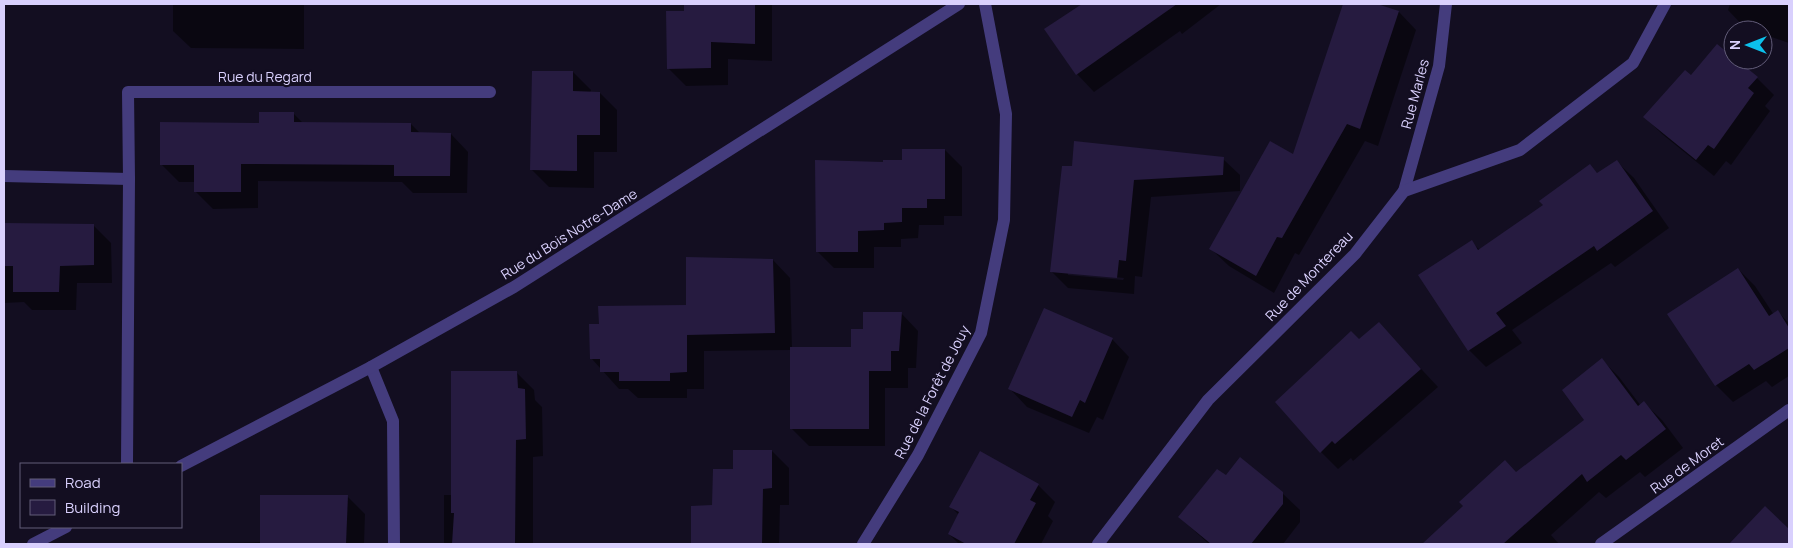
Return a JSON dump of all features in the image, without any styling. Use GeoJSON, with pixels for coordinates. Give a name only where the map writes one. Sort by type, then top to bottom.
{"type":"FeatureCollection","features":[{"type":"Feature","properties":{"kind":"street","name":"Rue du Bois Notre-Dame"},"geometry":{"type":"LineString","coordinates":[[182,465],[371,367],[514,287],[959,4]]}},
{"type":"Feature","properties":{"kind":"street","name":"Rue de la Forêt de Jouy"},"geometry":{"type":"LineString","coordinates":[[863,544],[918,455],[981,332],[1004,220],[1006,114],[985,4]]}},
{"type":"Feature","properties":{"kind":"street","name":"Rue Marles"},"geometry":{"type":"LineString","coordinates":[[1404,191],[1439,66],[1446,4]]}},
{"type":"Feature","properties":{"kind":"street"},"geometry":{"type":"LineString","coordinates":[[1404,191],[1520,150],[1633,63],[1665,4]]}},
{"type":"Feature","properties":{"kind":"street","name":"Rue du Regard"},"geometry":{"type":"LineString","coordinates":[[127,463],[128,92],[490,92]]}},
{"type":"Feature","properties":{"kind":"street"},"geometry":{"type":"LineString","coordinates":[[4,176],[129,179]]}},
{"type":"Feature","properties":{"kind":"street","name":"Rue de Montereau"},"geometry":{"type":"LineString","coordinates":[[1098,544],[1208,400],[1355,254],[1404,191]]}},
{"type":"Feature","properties":{"kind":"street"},"geometry":{"type":"LineString","coordinates":[[371,367],[393,422],[394,544]]}},
{"type":"Feature","properties":{"kind":"street","name":"Rue de Moret"},"geometry":{"type":"LineString","coordinates":[[1601,544],[1789,410]]}},
{"type":"Feature","properties":{"kind":"street"},"geometry":{"type":"LineString","coordinates":[[32,544],[64,528]]}},
{"type":"Feature","properties":{"kind":"building"},"geometry":{"type":"Polygon","coordinates":[[[684,4],[755,4],[755,44],[711,42],[711,68],[667,69],[666,11],[684,11],[684,4]]]}},
{"type":"Feature","properties":{"kind":"building"},"geometry":{"type":"Polygon","coordinates":[[[1082,4],[1177,4],[1076,75],[1044,29],[1082,4]]]}},
{"type":"Feature","properties":{"kind":"building"},"geometry":{"type":"Polygon","coordinates":[[[1343,4],[1377,4],[1399,11],[1360,129],[1347,124],[1282,238],[1277,237],[1256,276],[1209,249],[1270,141],[1293,154],[1343,4]]]}},
{"type":"Feature","properties":{"kind":"building"},"geometry":{"type":"Polygon","coordinates":[[[1717,44],[1723,49],[1723,70],[1749,70],[1758,77],[1748,88],[1754,93],[1714,149],[1708,145],[1696,160],[1643,117],[1685,70],[1691,75],[1717,44]]]}},
{"type":"Feature","properties":{"kind":"building"},"geometry":{"type":"Polygon","coordinates":[[[532,71],[573,71],[573,91],[600,92],[600,135],[577,135],[577,171],[530,170],[532,71]]]}},
{"type":"Feature","properties":{"kind":"building"},"geometry":{"type":"Polygon","coordinates":[[[259,112],[294,112],[294,122],[411,123],[411,132],[451,133],[450,176],[394,176],[394,165],[241,164],[241,192],[194,192],[194,165],[160,165],[160,122],[259,123],[259,112]]]}},
{"type":"Feature","properties":{"kind":"building"},"geometry":{"type":"Polygon","coordinates":[[[1074,141],[1224,157],[1223,175],[1134,180],[1126,261],[1119,260],[1117,278],[1050,272],[1062,166],[1072,166],[1074,141]]]}},
{"type":"Feature","properties":{"kind":"building"},"geometry":{"type":"Polygon","coordinates":[[[902,149],[945,149],[945,199],[927,199],[927,208],[902,208],[902,222],[884,223],[884,230],[858,231],[858,252],[816,252],[815,160],[883,162],[883,160],[902,160],[902,149]]]}},
{"type":"Feature","properties":{"kind":"building"},"geometry":{"type":"Polygon","coordinates":[[[1617,160],[1653,211],[1597,251],[1594,246],[1496,313],[1506,326],[1468,351],[1418,275],[1472,240],[1478,250],[1543,205],[1539,201],[1590,164],[1597,173],[1617,160]]]}},
{"type":"Feature","properties":{"kind":"building"},"geometry":{"type":"Polygon","coordinates":[[[4,223],[94,224],[94,265],[60,266],[59,292],[13,292],[13,266],[4,266],[4,223]]]}},
{"type":"Feature","properties":{"kind":"building"},"geometry":{"type":"Polygon","coordinates":[[[686,257],[773,259],[775,333],[687,335],[687,372],[670,373],[670,381],[619,381],[619,372],[600,372],[600,359],[590,359],[589,324],[599,324],[598,306],[686,305],[686,257]]]}},
{"type":"Feature","properties":{"kind":"building"},"geometry":{"type":"Polygon","coordinates":[[[1738,268],[1769,316],[1778,310],[1789,328],[1789,348],[1754,370],[1749,364],[1715,386],[1667,314],[1738,268]]]}},
{"type":"Feature","properties":{"kind":"building"},"geometry":{"type":"Polygon","coordinates":[[[1044,308],[1113,338],[1085,403],[1080,400],[1072,417],[1008,389],[1044,308]]]}},
{"type":"Feature","properties":{"kind":"building"},"geometry":{"type":"Polygon","coordinates":[[[863,312],[902,312],[899,351],[891,351],[891,371],[869,371],[869,429],[790,429],[790,347],[851,347],[851,329],[863,329],[863,312]]]}},
{"type":"Feature","properties":{"kind":"building"},"geometry":{"type":"Polygon","coordinates":[[[1379,322],[1421,369],[1335,444],[1332,441],[1320,453],[1275,402],[1351,331],[1359,339],[1379,322]]]}},
{"type":"Feature","properties":{"kind":"building"},"geometry":{"type":"Polygon","coordinates":[[[1602,358],[1638,406],[1644,401],[1666,429],[1626,460],[1621,455],[1587,482],[1582,474],[1503,544],[1422,544],[1463,506],[1459,502],[1505,460],[1516,472],[1584,420],[1562,390],[1602,358]]]}},
{"type":"Feature","properties":{"kind":"building"},"geometry":{"type":"Polygon","coordinates":[[[451,371],[517,371],[518,388],[525,389],[526,439],[516,440],[515,544],[452,544],[454,513],[451,513],[451,371]]]}},
{"type":"Feature","properties":{"kind":"building"},"geometry":{"type":"Polygon","coordinates":[[[733,450],[772,450],[772,488],[763,489],[762,544],[691,544],[691,506],[712,505],[713,469],[733,469],[733,450]]]}},
{"type":"Feature","properties":{"kind":"building"},"geometry":{"type":"Polygon","coordinates":[[[980,451],[1039,484],[1030,500],[1036,503],[1014,544],[966,544],[948,534],[959,512],[949,507],[980,451]]]}},
{"type":"Feature","properties":{"kind":"building"},"geometry":{"type":"Polygon","coordinates":[[[1240,457],[1283,492],[1283,504],[1251,544],[1211,544],[1178,517],[1217,469],[1226,475],[1240,457]]]}},
{"type":"Feature","properties":{"kind":"building"},"geometry":{"type":"Polygon","coordinates":[[[260,495],[348,495],[346,544],[260,544],[260,495]]]}},
{"type":"Feature","properties":{"kind":"building"},"geometry":{"type":"Polygon","coordinates":[[[1765,506],[1789,529],[1789,544],[1729,544],[1765,506]]]}}]}
